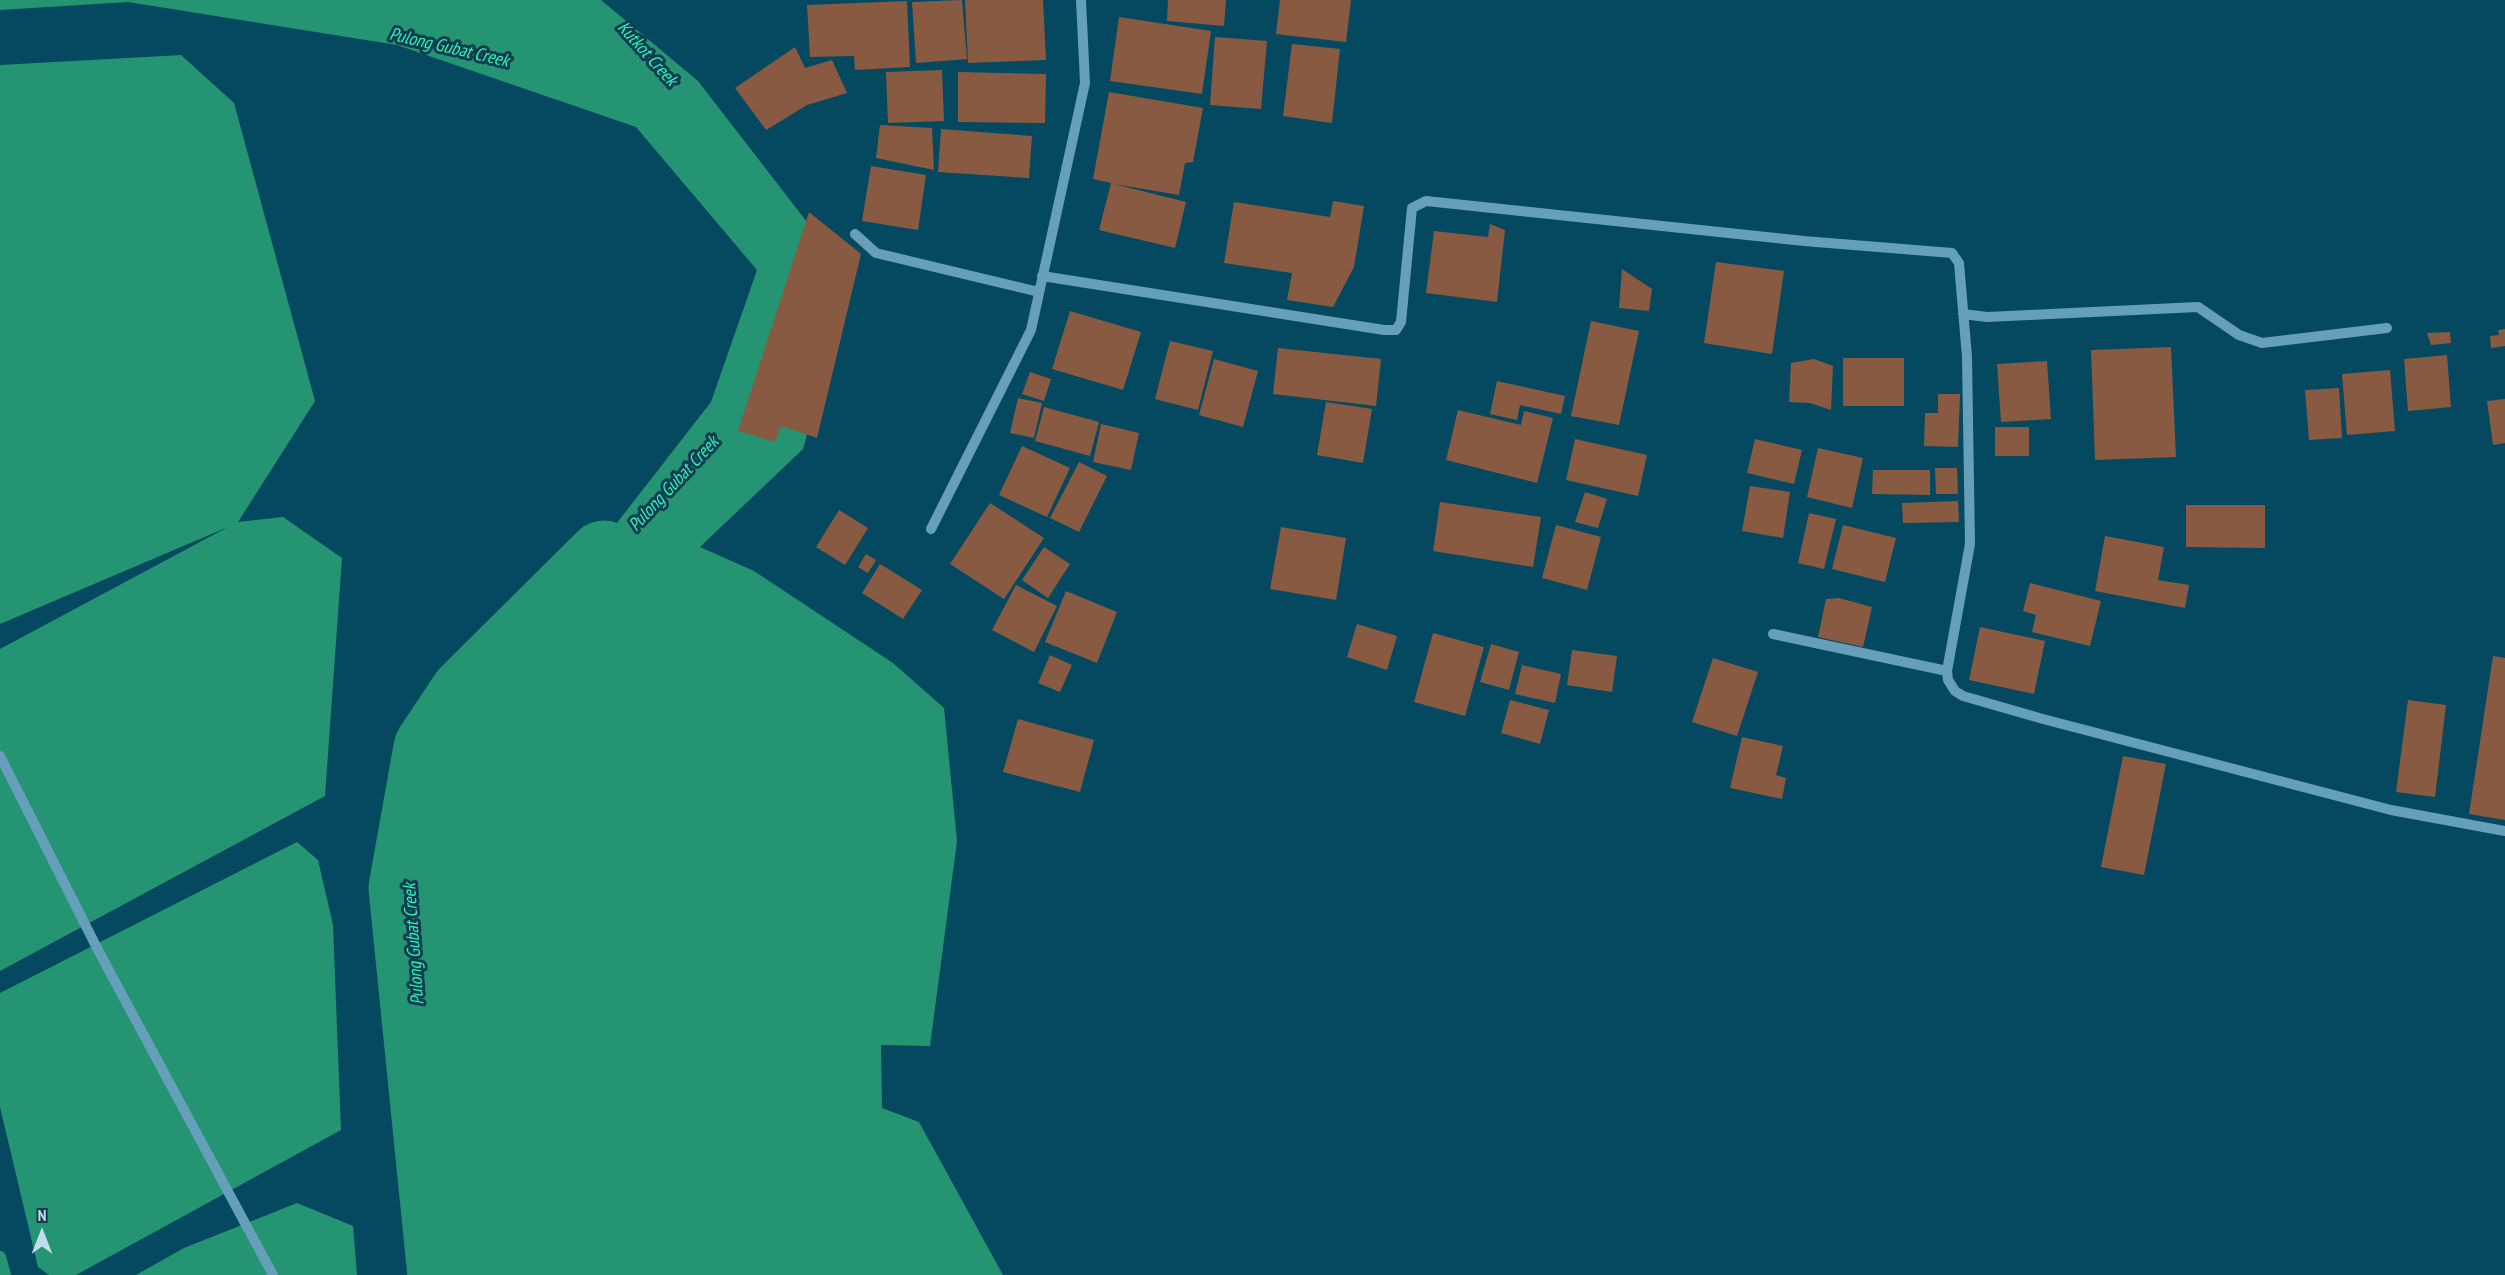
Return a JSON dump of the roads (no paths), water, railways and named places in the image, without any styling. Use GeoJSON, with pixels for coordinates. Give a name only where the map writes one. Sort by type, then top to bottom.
{"type":"FeatureCollection","features":[{"type":"Feature","properties":{"kind":"street"},"geometry":{"type":"LineString","coordinates":[[931,530],[1031,330],[1084,83],[1081,0]]}},
{"type":"Feature","properties":{"kind":"street"},"geometry":{"type":"LineString","coordinates":[[1042,276],[1384,330],[1396,330],[1401,322],[1412,208],[1426,201],[1804,241],[1952,253],[1959,262],[1967,357],[1970,544],[1947,671],[1948,681],[1963,696],[2391,810],[2505,831]]}},
{"type":"Feature","properties":{"kind":"street"},"geometry":{"type":"LineString","coordinates":[[855,234],[876,253],[1039,292]]}},
{"type":"Feature","properties":{"kind":"street"},"geometry":{"type":"LineString","coordinates":[[1963,314],[1987,317],[2198,307],[2239,335],[2262,343],[2387,328]]}},
{"type":"Feature","properties":{"kind":"street"},"geometry":{"type":"LineString","coordinates":[[1773,634],[1947,671]]}},
{"type":"Feature","properties":{"kind":"street"},"geometry":{"type":"LineString","coordinates":[[0,756],[99,952],[273,1275]]}},
{"type":"Feature","properties":{"kind":"water","name":"Kutkot Creek"},"geometry":{"type":"Polygon","coordinates":[[[0,0],[601,0],[698,81],[851,279],[803,449],[700,547],[754,571],[893,663],[944,708],[957,841],[930,1046],[881,1045],[882,1108],[919,1122],[1003,1275],[470,1275],[411,1024],[455,731],[711,402],[757,270],[636,127],[397,45],[128,2],[0,10],[0,0]]]}},
{"type":"Feature","properties":{"kind":"water"},"geometry":{"type":"Polygon","coordinates":[[[181,55],[234,103],[315,401],[238,522],[283,517],[342,558],[325,796],[0,971],[0,649],[228,527],[0,624],[0,65],[181,55]]]}},
{"type":"Feature","properties":{"kind":"water"},"geometry":{"type":"Polygon","coordinates":[[[297,842],[318,860],[333,925],[341,1130],[76,1275],[49,1275],[38,1267],[0,1107],[0,993],[297,842]]]}},
{"type":"Feature","properties":{"kind":"water"},"geometry":{"type":"Polygon","coordinates":[[[297,1203],[353,1226],[357,1275],[136,1275],[184,1248],[297,1203]]]}},
{"type":"Feature","properties":{"kind":"waterway","name":"Pulong Gubat Creek"},"geometry":{"type":"LineString","coordinates":[[445,1275],[406,888],[431,748],[467,694],[604,558]]}},
{"type":"Feature","properties":{"kind":"waterway"},"geometry":{"type":"LineString","coordinates":[[0,1257],[5,1275]]}}]}
